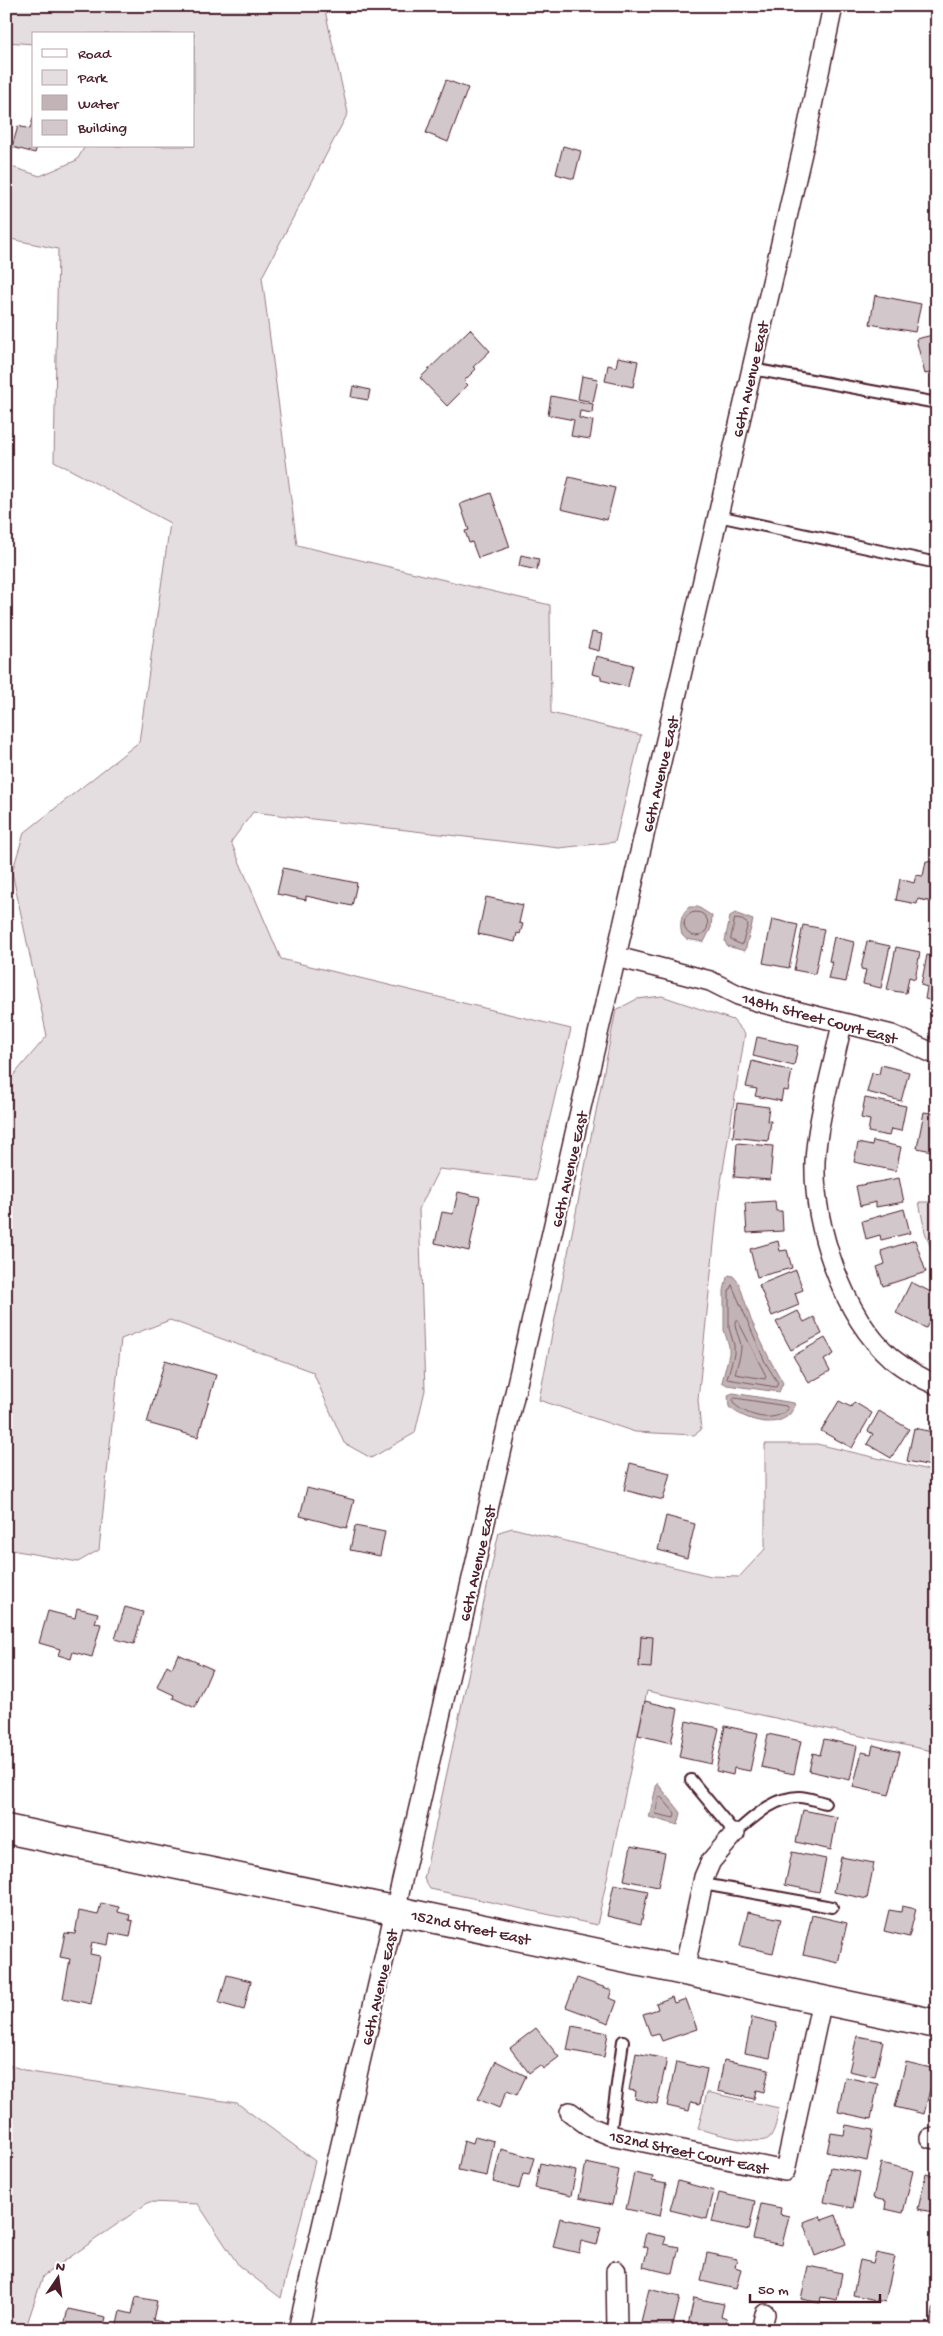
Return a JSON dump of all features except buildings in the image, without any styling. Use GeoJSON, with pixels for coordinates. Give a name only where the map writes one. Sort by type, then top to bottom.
{"type":"FeatureCollection","features":[{"type":"Feature","properties":{"kind":"street","name":"66th Avenue East"},"geometry":{"type":"LineString","coordinates":[[298,2330],[617,957],[804,144],[833,6]]}},
{"type":"Feature","properties":{"kind":"street","name":"148th Street Court East"},"geometry":{"type":"LineString","coordinates":[[617,957],[710,981],[755,1000],[892,1035],[937,1055]]}},
{"type":"Feature","properties":{"kind":"street"},"geometry":{"type":"LineString","coordinates":[[842,1023],[819,1135],[816,1159],[815,1193],[830,1260],[854,1310],[873,1338],[890,1357],[910,1372],[937,1385]]}},
{"type":"Feature","properties":{"kind":"street","name":"152nd Street East"},"geometry":{"type":"LineString","coordinates":[[6,1829],[937,2024]]}},
{"type":"Feature","properties":{"kind":"street"},"geometry":{"type":"LineString","coordinates":[[684,1971],[703,1884],[711,1861],[735,1833]]}},
{"type":"Feature","properties":{"kind":"street","name":"152nd Street Court East"},"geometry":{"type":"LineString","coordinates":[[570,2112],[590,2127],[610,2135],[785,2171],[822,2000]]}},
{"type":"Feature","properties":{"kind":"street"},"geometry":{"type":"LineString","coordinates":[[616,2271],[617,2330]]}},
{"type":"Feature","properties":{"kind":"lane"},"geometry":{"type":"LineString","coordinates":[[752,369],[937,403]]}},
{"type":"Feature","properties":{"kind":"lane"},"geometry":{"type":"LineString","coordinates":[[718,516],[937,563]]}},
{"type":"Feature","properties":{"kind":"lane"},"geometry":{"type":"LineString","coordinates":[[691,1780],[735,1833],[762,1810],[778,1802],[798,1797],[826,1803]]}},
{"type":"Feature","properties":{"kind":"lane"},"geometry":{"type":"LineString","coordinates":[[703,1884],[832,1907]]}},
{"type":"Feature","properties":{"kind":"lane"},"geometry":{"type":"LineString","coordinates":[[610,2135],[623,2040]]}},
{"type":"Feature","properties":{"kind":"green space"},"geometry":{"type":"Polygon","coordinates":[[[6,6],[324,6],[348,113],[262,277],[297,545],[550,605],[551,713],[641,735],[615,842],[559,848],[253,812],[231,842],[281,959],[571,1029],[535,1180],[439,1169],[419,1209],[425,1390],[415,1433],[371,1458],[344,1443],[313,1372],[170,1320],[121,1339],[99,1550],[78,1562],[6,1549],[6,1084],[47,1036],[12,872],[24,833],[139,742],[170,523],[54,461],[58,249],[6,238],[6,165],[40,176],[77,160],[84,148],[195,148],[195,32],[32,32],[32,44],[6,42],[6,6]]]}},
{"type":"Feature","properties":{"kind":"green space"},"geometry":{"type":"Polygon","coordinates":[[[662,996],[733,1020],[745,1034],[719,1195],[698,1400],[701,1430],[694,1435],[635,1432],[539,1400],[616,1010],[637,999],[662,996]]]}},
{"type":"Feature","properties":{"kind":"green space"},"geometry":{"type":"Polygon","coordinates":[[[919,1202],[937,1202],[937,1265],[925,1232],[919,1202]]]}},
{"type":"Feature","properties":{"kind":"green space"},"geometry":{"type":"Polygon","coordinates":[[[765,1444],[817,1444],[937,1472],[937,1752],[647,1691],[597,1925],[430,1889],[424,1879],[499,1532],[512,1528],[711,1576],[739,1577],[765,1549],[765,1444]]]}},
{"type":"Feature","properties":{"kind":"green space"},"geometry":{"type":"Polygon","coordinates":[[[6,2064],[30,2072],[237,2103],[315,2161],[281,2298],[239,2266],[198,2204],[149,2202],[43,2276],[25,2330],[6,2330],[6,2064]]]}},
{"type":"Feature","properties":{"kind":"green space"},"geometry":{"type":"Polygon","coordinates":[[[707,2092],[779,2108],[776,2124],[769,2138],[756,2141],[746,2140],[698,2129],[707,2092]]]}},
{"type":"Feature","properties":{"kind":"water"},"geometry":{"type":"Polygon","coordinates":[[[689,907],[698,907],[712,916],[711,928],[704,942],[686,939],[682,935],[681,920],[684,912],[689,907]]]}},
{"type":"Feature","properties":{"kind":"water"},"geometry":{"type":"Polygon","coordinates":[[[735,913],[753,920],[745,951],[727,946],[725,941],[730,916],[735,913]]]}},
{"type":"Feature","properties":{"kind":"water"},"geometry":{"type":"Polygon","coordinates":[[[729,1275],[733,1276],[739,1283],[751,1320],[783,1383],[779,1392],[727,1385],[722,1382],[729,1354],[729,1346],[724,1330],[724,1291],[729,1275]]]}},
{"type":"Feature","properties":{"kind":"water"},"geometry":{"type":"Polygon","coordinates":[[[733,1393],[794,1403],[795,1406],[790,1414],[783,1419],[774,1422],[755,1420],[745,1417],[729,1407],[728,1395],[733,1393]]]}},
{"type":"Feature","properties":{"kind":"water"},"geometry":{"type":"Polygon","coordinates":[[[657,1783],[681,1813],[678,1825],[649,1817],[657,1783]]]}}]}
